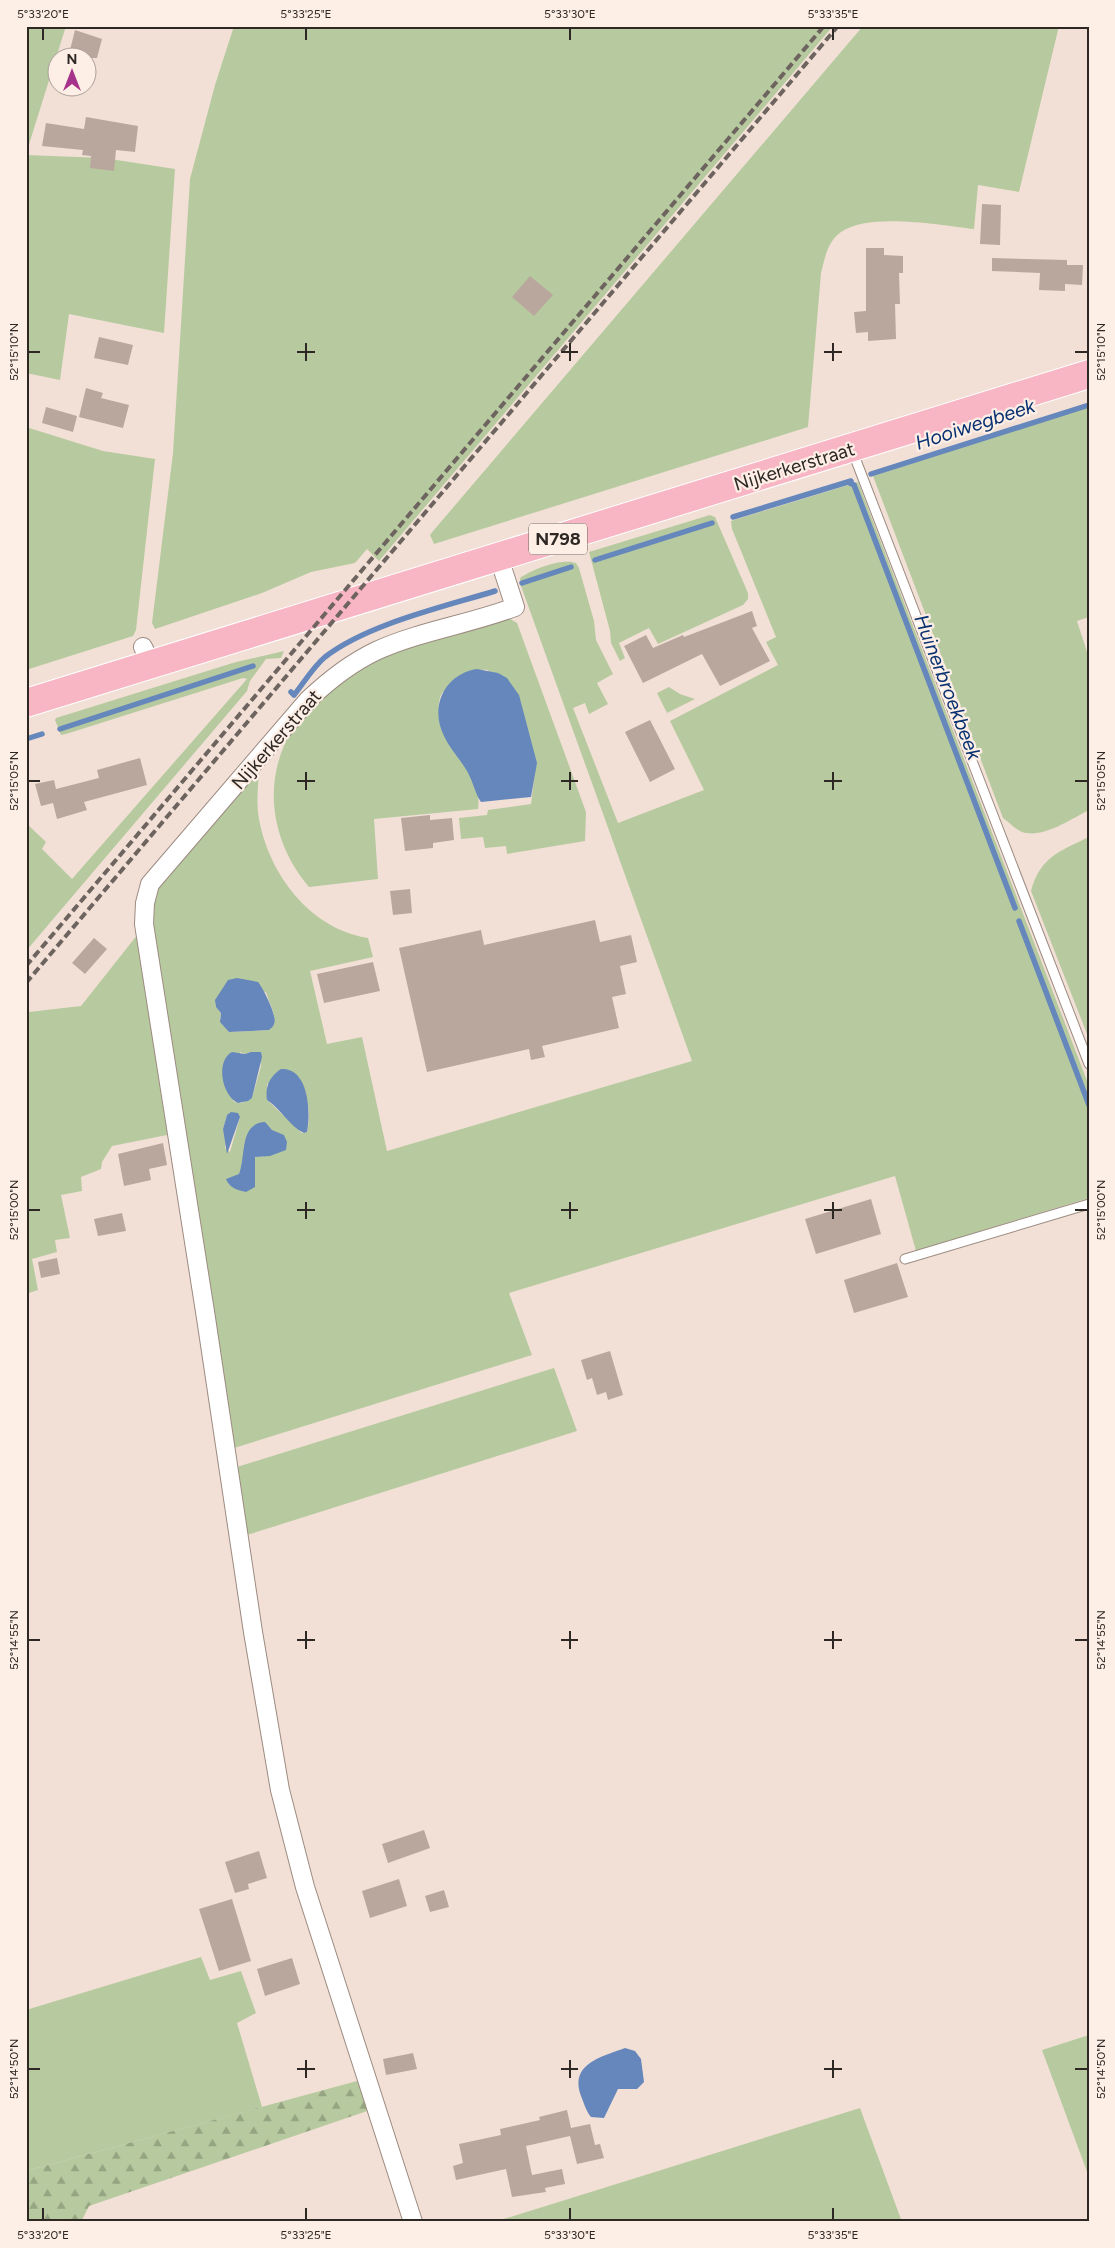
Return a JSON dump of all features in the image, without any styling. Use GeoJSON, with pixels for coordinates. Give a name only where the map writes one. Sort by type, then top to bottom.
{"type":"FeatureCollection","features":[{"type":"Feature","properties":{"kind":"main road","name":"Nijkerkerstraat"},"geometry":{"type":"LineString","coordinates":[[26,703],[147,655],[499,558],[1089,374]]}},
{"type":"Feature","properties":{"kind":"street","name":"Nijkerkerstraat"},"geometry":{"type":"LineString","coordinates":[[413,2222],[305,1887],[280,1790],[253,1632],[205,1308],[144,924],[145,903],[150,884],[308,700],[325,684],[362,658],[391,645],[483,619],[515,607],[499,558]]}},
{"type":"Feature","properties":{"kind":"lane"},"geometry":{"type":"LineString","coordinates":[[852,448],[1089,1064]]}},
{"type":"Feature","properties":{"kind":"lane"},"geometry":{"type":"LineString","coordinates":[[905,1259],[1089,1204]]}},
{"type":"Feature","properties":{"kind":"green space"},"geometry":{"type":"Polygon","coordinates":[[[26,26],[66,26],[59,48],[48,48],[48,84],[26,154],[26,26]]]}},
{"type":"Feature","properties":{"kind":"green space"},"geometry":{"type":"Polygon","coordinates":[[[234,26],[833,26],[379,561],[367,549],[355,563],[311,572],[262,593],[155,629],[152,623],[173,453],[190,179],[215,85],[234,26]]]}},
{"type":"Feature","properties":{"kind":"green space"},"geometry":{"type":"Polygon","coordinates":[[[863,26],[1059,26],[1019,192],[978,185],[974,229],[887,221],[853,226],[836,236],[827,251],[821,273],[808,427],[434,544],[430,535],[434,530],[863,26]]]}},
{"type":"Feature","properties":{"kind":"green space"},"geometry":{"type":"Polygon","coordinates":[[[26,155],[104,158],[175,169],[164,333],[69,314],[60,380],[26,373],[26,155]]]}},
{"type":"Feature","properties":{"kind":"green space"},"geometry":{"type":"Polygon","coordinates":[[[1089,406],[1089,617],[1077,621],[1089,658],[1089,810],[1057,827],[1039,833],[1022,832],[1003,818],[873,476],[1089,406]]]}},
{"type":"Feature","properties":{"kind":"green space"},"geometry":{"type":"Polygon","coordinates":[[[26,427],[103,451],[155,459],[136,630],[133,636],[26,670],[26,427]]]}},
{"type":"Feature","properties":{"kind":"green space"},"geometry":{"type":"Polygon","coordinates":[[[858,482],[1089,1086],[1089,1198],[916,1251],[895,1176],[509,1293],[532,1355],[234,1448],[150,926],[155,890],[260,766],[257,799],[259,819],[264,840],[272,860],[283,878],[296,896],[311,911],[328,923],[347,933],[368,938],[373,957],[310,971],[327,1044],[362,1037],[387,1151],[692,1061],[521,586],[520,578],[539,568],[555,563],[576,563],[579,568],[594,621],[596,640],[613,674],[597,683],[608,704],[589,714],[585,703],[573,708],[618,823],[704,790],[670,721],[778,665],[766,642],[776,637],[732,529],[731,521],[858,482]],[[266,992],[215,1005],[221,1013],[220,1019],[229,1032],[269,1030],[274,1021],[266,992]],[[240,1052],[233,1101],[241,1103],[252,1098],[261,1066],[261,1053],[251,1052],[245,1054],[240,1052]],[[299,1077],[267,1084],[267,1100],[302,1133],[307,1132],[308,1104],[299,1077]],[[227,1115],[223,1129],[227,1139],[225,1148],[230,1152],[240,1117],[227,1115]],[[271,1129],[239,1174],[228,1184],[246,1192],[254,1159],[257,1155],[263,1157],[271,1129]]]}},
{"type":"Feature","properties":{"kind":"green space"},"geometry":{"type":"Polygon","coordinates":[[[710,515],[715,517],[748,593],[748,599],[743,605],[658,644],[649,628],[619,643],[625,658],[620,661],[611,643],[610,631],[589,552],[710,515]]]}},
{"type":"Feature","properties":{"kind":"green space"},"geometry":{"type":"Polygon","coordinates":[[[507,617],[517,623],[586,812],[585,841],[507,854],[506,846],[485,848],[483,837],[461,839],[459,818],[487,815],[488,810],[531,804],[536,763],[488,670],[477,670],[466,674],[443,692],[440,697],[439,707],[441,725],[446,738],[475,784],[478,796],[478,809],[374,819],[378,879],[309,887],[293,864],[281,839],[275,814],[274,788],[278,763],[288,738],[303,715],[337,684],[386,652],[507,617]]]}},
{"type":"Feature","properties":{"kind":"green space"},"geometry":{"type":"Polygon","coordinates":[[[284,651],[281,658],[266,659],[250,681],[247,691],[26,951],[26,823],[46,842],[42,849],[72,879],[247,679],[243,678],[66,734],[61,735],[55,720],[56,718],[236,662],[284,651]]]}},
{"type":"Feature","properties":{"kind":"green space"},"geometry":{"type":"Polygon","coordinates":[[[669,687],[680,694],[695,699],[667,713],[657,693],[669,687]]]}},
{"type":"Feature","properties":{"kind":"green space"},"geometry":{"type":"Polygon","coordinates":[[[1089,837],[1089,1039],[1031,891],[1040,870],[1052,856],[1089,837]]]}},
{"type":"Feature","properties":{"kind":"green space"},"geometry":{"type":"Polygon","coordinates":[[[138,934],[172,1134],[112,1146],[102,1162],[101,1169],[81,1177],[82,1191],[61,1195],[70,1238],[55,1240],[57,1252],[32,1259],[38,1290],[26,1294],[26,1015],[29,1012],[81,1006],[138,934]]]}},
{"type":"Feature","properties":{"kind":"green space"},"geometry":{"type":"Polygon","coordinates":[[[554,1368],[577,1431],[247,1535],[237,1467],[554,1368]]]}},
{"type":"Feature","properties":{"kind":"green space"},"geometry":{"type":"Polygon","coordinates":[[[201,1957],[210,1980],[241,1971],[256,2013],[237,2023],[262,2107],[26,2171],[26,2010],[201,1957]]]}},
{"type":"Feature","properties":{"kind":"green space"},"geometry":{"type":"Polygon","coordinates":[[[1089,2035],[1089,2177],[1042,2050],[1089,2035]]]}},
{"type":"Feature","properties":{"kind":"green space"},"geometry":{"type":"Polygon","coordinates":[[[357,2081],[373,2109],[89,2206],[81,2222],[26,2221],[26,2171],[357,2081]]]}},
{"type":"Feature","properties":{"kind":"green space"},"geometry":{"type":"Polygon","coordinates":[[[860,2108],[902,2222],[494,2222],[860,2108]]]}},
{"type":"Feature","properties":{"kind":"water"},"geometry":{"type":"Polygon","coordinates":[[[477,669],[498,673],[507,678],[519,695],[537,763],[531,797],[481,802],[467,771],[444,736],[438,714],[439,703],[443,693],[456,677],[477,669]]]}},
{"type":"Feature","properties":{"kind":"water"},"geometry":{"type":"Polygon","coordinates":[[[237,978],[258,982],[260,985],[275,1020],[273,1027],[269,1030],[229,1032],[220,1022],[221,1013],[216,1007],[215,1000],[228,980],[237,978]]]}},
{"type":"Feature","properties":{"kind":"water"},"geometry":{"type":"Polygon","coordinates":[[[232,1052],[245,1054],[261,1052],[262,1057],[252,1098],[248,1101],[238,1103],[232,1099],[225,1086],[222,1070],[227,1056],[232,1052]]]}},
{"type":"Feature","properties":{"kind":"water"},"geometry":{"type":"Polygon","coordinates":[[[281,1069],[290,1070],[303,1083],[309,1114],[307,1132],[304,1133],[294,1126],[267,1100],[269,1083],[273,1075],[281,1069]]]}},
{"type":"Feature","properties":{"kind":"water"},"geometry":{"type":"Polygon","coordinates":[[[231,1112],[238,1113],[240,1117],[227,1154],[223,1129],[227,1115],[231,1112]]]}},
{"type":"Feature","properties":{"kind":"water"},"geometry":{"type":"Polygon","coordinates":[[[265,1122],[272,1130],[284,1135],[287,1142],[286,1150],[270,1156],[255,1157],[255,1187],[246,1192],[232,1187],[226,1179],[239,1174],[247,1134],[257,1124],[265,1122]]]}},
{"type":"Feature","properties":{"kind":"water"},"geometry":{"type":"Polygon","coordinates":[[[625,2048],[635,2051],[641,2059],[644,2082],[637,2089],[618,2089],[604,2118],[591,2117],[586,2110],[581,2096],[578,2085],[579,2076],[590,2063],[625,2048]]]}},
{"type":"Feature","properties":{"kind":"building"},"geometry":{"type":"Polygon","coordinates":[[[75,30],[102,39],[98,54],[98,48],[70,48],[75,30]]]}},
{"type":"Feature","properties":{"kind":"building"},"geometry":{"type":"Polygon","coordinates":[[[86,117],[138,126],[135,152],[116,150],[114,171],[90,168],[91,156],[82,155],[83,150],[42,146],[46,123],[84,129],[86,117]]]}},
{"type":"Feature","properties":{"kind":"building"},"geometry":{"type":"Polygon","coordinates":[[[982,204],[1001,205],[1000,245],[980,244],[982,204]]]}},
{"type":"Feature","properties":{"kind":"building"},"geometry":{"type":"Polygon","coordinates":[[[866,248],[884,248],[884,255],[903,256],[903,273],[899,273],[900,304],[895,304],[896,339],[868,341],[868,332],[856,333],[854,312],[866,311],[866,248]]]}},
{"type":"Feature","properties":{"kind":"building"},"geometry":{"type":"Polygon","coordinates":[[[992,258],[1067,260],[1067,265],[1083,265],[1082,285],[1065,284],[1065,291],[1039,290],[1040,273],[992,271],[992,258]]]}},
{"type":"Feature","properties":{"kind":"building"},"geometry":{"type":"Polygon","coordinates":[[[530,276],[553,295],[534,316],[512,297],[530,276]]]}},
{"type":"Feature","properties":{"kind":"building"},"geometry":{"type":"Polygon","coordinates":[[[99,337],[133,345],[128,365],[94,358],[99,337]]]}},
{"type":"Feature","properties":{"kind":"building"},"geometry":{"type":"Polygon","coordinates":[[[86,388],[103,393],[101,398],[129,405],[123,428],[79,417],[86,388]]]}},
{"type":"Feature","properties":{"kind":"building"},"geometry":{"type":"Polygon","coordinates":[[[46,407],[77,416],[73,432],[42,423],[46,407]]]}},
{"type":"Feature","properties":{"kind":"building"},"geometry":{"type":"Polygon","coordinates":[[[752,611],[757,626],[752,628],[770,661],[720,686],[702,654],[643,683],[624,646],[646,635],[653,648],[683,635],[684,637],[752,611]]]}},
{"type":"Feature","properties":{"kind":"building"},"geometry":{"type":"Polygon","coordinates":[[[650,720],[675,769],[650,782],[625,732],[650,720]]]}},
{"type":"Feature","properties":{"kind":"building"},"geometry":{"type":"Polygon","coordinates":[[[140,758],[147,785],[84,802],[87,810],[57,819],[53,803],[41,806],[35,784],[54,780],[56,789],[99,778],[97,770],[140,758]]]}},
{"type":"Feature","properties":{"kind":"building"},"geometry":{"type":"Polygon","coordinates":[[[430,815],[430,820],[452,818],[454,840],[433,843],[433,848],[405,851],[401,818],[430,815]]]}},
{"type":"Feature","properties":{"kind":"building"},"geometry":{"type":"Polygon","coordinates":[[[410,889],[412,913],[393,915],[390,891],[410,889]]]}},
{"type":"Feature","properties":{"kind":"building"},"geometry":{"type":"Polygon","coordinates":[[[595,920],[600,942],[631,935],[637,962],[620,966],[626,994],[612,997],[619,1028],[542,1046],[545,1057],[531,1060],[529,1049],[427,1072],[399,948],[481,930],[484,945],[595,920]]]}},
{"type":"Feature","properties":{"kind":"building"},"geometry":{"type":"Polygon","coordinates":[[[94,938],[107,949],[85,974],[72,963],[94,938]]]}},
{"type":"Feature","properties":{"kind":"building"},"geometry":{"type":"Polygon","coordinates":[[[373,962],[380,991],[324,1003],[317,974],[373,962]]]}},
{"type":"Feature","properties":{"kind":"building"},"geometry":{"type":"Polygon","coordinates":[[[163,1143],[167,1165],[149,1169],[151,1180],[124,1186],[118,1154],[163,1143]]]}},
{"type":"Feature","properties":{"kind":"building"},"geometry":{"type":"Polygon","coordinates":[[[871,1199],[881,1234],[816,1254],[805,1219],[871,1199]]]}},
{"type":"Feature","properties":{"kind":"building"},"geometry":{"type":"Polygon","coordinates":[[[122,1213],[126,1231],[98,1236],[94,1219],[122,1213]]]}},
{"type":"Feature","properties":{"kind":"building"},"geometry":{"type":"Polygon","coordinates":[[[57,1258],[60,1274],[41,1278],[38,1262],[57,1258]]]}},
{"type":"Feature","properties":{"kind":"building"},"geometry":{"type":"Polygon","coordinates":[[[897,1263],[908,1297],[854,1313],[844,1280],[897,1263]]]}},
{"type":"Feature","properties":{"kind":"building"},"geometry":{"type":"Polygon","coordinates":[[[610,1351],[623,1395],[608,1400],[606,1392],[597,1395],[592,1378],[587,1380],[581,1360],[610,1351]]]}},
{"type":"Feature","properties":{"kind":"building"},"geometry":{"type":"Polygon","coordinates":[[[424,1830],[430,1848],[388,1863],[382,1844],[424,1830]]]}},
{"type":"Feature","properties":{"kind":"building"},"geometry":{"type":"Polygon","coordinates":[[[259,1851],[267,1878],[248,1884],[249,1889],[235,1893],[225,1862],[259,1851]]]}},
{"type":"Feature","properties":{"kind":"building"},"geometry":{"type":"Polygon","coordinates":[[[399,1879],[407,1906],[370,1918],[362,1891],[399,1879]]]}},
{"type":"Feature","properties":{"kind":"building"},"geometry":{"type":"Polygon","coordinates":[[[444,1890],[449,1907],[430,1912],[425,1896],[444,1890]]]}},
{"type":"Feature","properties":{"kind":"building"},"geometry":{"type":"Polygon","coordinates":[[[232,1899],[251,1961],[219,1971],[199,1909],[232,1899]]]}},
{"type":"Feature","properties":{"kind":"building"},"geometry":{"type":"Polygon","coordinates":[[[292,1958],[300,1984],[265,1996],[257,1969],[292,1958]]]}},
{"type":"Feature","properties":{"kind":"building"},"geometry":{"type":"Polygon","coordinates":[[[413,2053],[417,2069],[386,2075],[383,2059],[413,2053]]]}},
{"type":"Feature","properties":{"kind":"building"},"geometry":{"type":"Polygon","coordinates":[[[567,2110],[571,2128],[590,2124],[595,2145],[600,2144],[604,2158],[577,2164],[570,2136],[526,2146],[532,2175],[562,2169],[565,2184],[545,2188],[546,2192],[512,2197],[506,2169],[456,2180],[453,2166],[463,2163],[459,2144],[501,2135],[500,2129],[540,2120],[539,2117],[567,2110]]]}},
{"type":"Feature","properties":{"kind":"waterway","name":"Hooiwegbeek"},"geometry":{"type":"LineString","coordinates":[[871,474],[1089,405]]}},
{"type":"Feature","properties":{"kind":"waterway"},"geometry":{"type":"LineString","coordinates":[[733,517],[851,481]]}},
{"type":"Feature","properties":{"kind":"waterway","name":"Huinerbroekbeek"},"geometry":{"type":"LineString","coordinates":[[848,482],[854,485],[1015,908]]}},
{"type":"Feature","properties":{"kind":"waterway"},"geometry":{"type":"LineString","coordinates":[[595,560],[712,523]]}},
{"type":"Feature","properties":{"kind":"waterway"},"geometry":{"type":"LineString","coordinates":[[522,583],[571,567]]}},
{"type":"Feature","properties":{"kind":"waterway"},"geometry":{"type":"LineString","coordinates":[[291,692],[294,695],[325,657],[362,635],[430,610],[495,591]]}},
{"type":"Feature","properties":{"kind":"waterway"},"geometry":{"type":"LineString","coordinates":[[60,729],[253,666]]}},
{"type":"Feature","properties":{"kind":"waterway"},"geometry":{"type":"LineString","coordinates":[[26,739],[42,734]]}},
{"type":"Feature","properties":{"kind":"waterway","name":"Huinerbroekbeek"},"geometry":{"type":"LineString","coordinates":[[1019,921],[1089,1105]]}},
{"type":"Feature","properties":{"kind":"railway"},"geometry":{"type":"LineString","coordinates":[[26,966],[824,26]]}},
{"type":"Feature","properties":{"kind":"railway"},"geometry":{"type":"LineString","coordinates":[[26,983],[838,26]]}}]}
